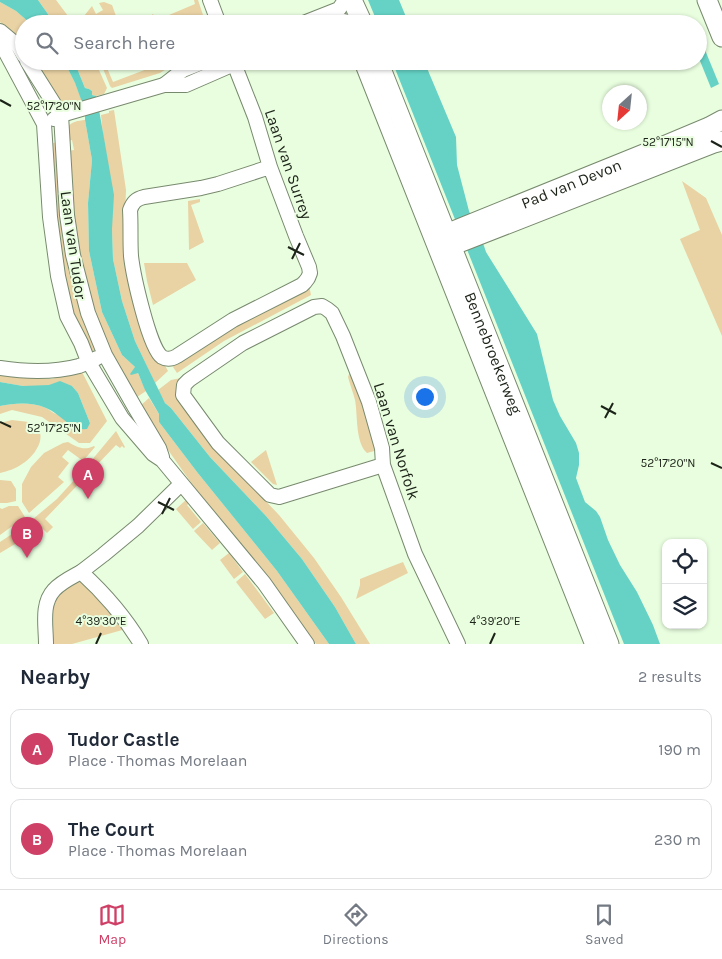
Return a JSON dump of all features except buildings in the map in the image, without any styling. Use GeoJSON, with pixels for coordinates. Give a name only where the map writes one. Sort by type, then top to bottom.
{"type":"FeatureCollection","features":[{"type":"Feature","properties":{"kind":"street"},"geometry":{"type":"LineString","coordinates":[[210,0],[216,15]]}},
{"type":"Feature","properties":{"kind":"street"},"geometry":{"type":"LineString","coordinates":[[326,15],[340,10],[345,0]]}},
{"type":"Feature","properties":{"kind":"street"},"geometry":{"type":"LineString","coordinates":[[352,0],[359,15]]}},
{"type":"Feature","properties":{"kind":"street"},"geometry":{"type":"LineString","coordinates":[[707,0],[722,37]]}},
{"type":"Feature","properties":{"kind":"street"},"geometry":{"type":"LineString","coordinates":[[0,31],[15,44]]}},
{"type":"Feature","properties":{"kind":"street","name":"Laan van Tudor"},"geometry":{"type":"LineString","coordinates":[[0,45],[15,70]]}},
{"type":"Feature","properties":{"kind":"street","name":"Laan van Tudor"},"geometry":{"type":"LineString","coordinates":[[15,70],[44,124],[50,217],[58,276],[68,316],[88,361],[122,418],[153,454],[162,460],[264,583],[307,644]]}},
{"type":"Feature","properties":{"kind":"street","name":"Laan van Tudor"},"geometry":{"type":"LineString","coordinates":[[34,70],[67,114],[67,215],[73,254],[88,313],[105,355],[159,448],[162,460]]}},
{"type":"Feature","properties":{"kind":"street"},"geometry":{"type":"LineString","coordinates":[[164,85],[183,70]]}},
{"type":"Feature","properties":{"kind":"street"},"geometry":{"type":"LineString","coordinates":[[44,124],[67,114],[164,85],[186,84],[218,70]]}},
{"type":"Feature","properties":{"kind":"street","name":"Laan van Surrey"},"geometry":{"type":"LineString","coordinates":[[239,70],[270,167],[310,273],[302,284],[233,320],[172,359],[165,359],[156,351],[142,312],[136,284],[131,256],[130,210],[132,203],[144,197],[218,184],[270,167]]}},
{"type":"Feature","properties":{"kind":"street","name":"Bennebroekerweg"},"geometry":{"type":"LineString","coordinates":[[365,70],[592,644]]}},
{"type":"Feature","properties":{"kind":"street","name":"Bennebroekerweg"},"geometry":{"type":"LineString","coordinates":[[382,70],[453,239],[609,644]]}},
{"type":"Feature","properties":{"kind":"street","name":"Pad van Devon"},"geometry":{"type":"LineString","coordinates":[[486,226],[722,120]]}},
{"type":"Feature","properties":{"kind":"street","name":"Pad van Devon"},"geometry":{"type":"LineString","coordinates":[[453,239],[722,141]]}},
{"type":"Feature","properties":{"kind":"street","name":"Laan van Norfolk"},"geometry":{"type":"LineString","coordinates":[[383,465],[279,497],[270,495],[218,443],[183,395],[184,385],[244,343],[314,307],[322,306],[327,308],[332,313],[343,336],[369,402],[382,448],[383,465],[415,554],[458,644]]}},
{"type":"Feature","properties":{"kind":"street"},"geometry":{"type":"LineString","coordinates":[[0,368],[34,372],[64,369],[105,355]]}},
{"type":"Feature","properties":{"kind":"street"},"geometry":{"type":"LineString","coordinates":[[46,644],[46,601],[54,590],[63,582],[81,572],[129,534],[181,484]]}},
{"type":"Feature","properties":{"kind":"street"},"geometry":{"type":"LineString","coordinates":[[81,572],[118,611],[141,644]]}},
{"type":"Feature","properties":{"kind":"shaded area"},"geometry":{"type":"Polygon","coordinates":[[[38,0],[56,0],[67,15],[49,15],[38,0]]]}},
{"type":"Feature","properties":{"kind":"shaded area"},"geometry":{"type":"Polygon","coordinates":[[[194,0],[198,0],[203,15],[169,15],[195,4],[194,0]]]}},
{"type":"Feature","properties":{"kind":"shaded area"},"geometry":{"type":"Polygon","coordinates":[[[0,2],[21,15],[15,15],[15,36],[0,22],[0,2]]]}},
{"type":"Feature","properties":{"kind":"shaded area"},"geometry":{"type":"Polygon","coordinates":[[[104,2],[112,5],[116,15],[85,15],[92,6],[96,14],[103,10],[99,3],[104,2]]]}},
{"type":"Feature","properties":{"kind":"shaded area"},"geometry":{"type":"Polygon","coordinates":[[[39,70],[68,70],[82,100],[63,104],[54,97],[39,70]]]}},
{"type":"Feature","properties":{"kind":"shaded area"},"geometry":{"type":"Polygon","coordinates":[[[78,70],[99,70],[107,88],[104,94],[92,95],[92,91],[85,88],[78,70]]]}},
{"type":"Feature","properties":{"kind":"shaded area"},"geometry":{"type":"Polygon","coordinates":[[[104,70],[108,70],[113,82],[145,70],[165,70],[112,88],[104,70]]]}},
{"type":"Feature","properties":{"kind":"shaded area"},"geometry":{"type":"Polygon","coordinates":[[[114,110],[126,190],[125,215],[163,362],[168,371],[155,383],[135,341],[122,301],[113,259],[101,115],[114,110]]]}},
{"type":"Feature","properties":{"kind":"shaded area"},"geometry":{"type":"Polygon","coordinates":[[[85,120],[92,160],[88,203],[89,251],[102,312],[122,355],[135,367],[146,391],[134,399],[111,361],[79,266],[67,151],[74,150],[72,140],[69,141],[68,127],[73,122],[85,120]]]}},
{"type":"Feature","properties":{"kind":"shaded area"},"geometry":{"type":"Polygon","coordinates":[[[58,142],[96,349],[93,351],[87,350],[67,297],[57,254],[49,144],[58,142]]]}},
{"type":"Feature","properties":{"kind":"shaded area"},"geometry":{"type":"Polygon","coordinates":[[[682,181],[706,198],[722,235],[722,336],[680,239],[700,230],[682,181]]]}},
{"type":"Feature","properties":{"kind":"shaded area"},"geometry":{"type":"Polygon","coordinates":[[[200,199],[200,202],[191,205],[204,242],[189,250],[188,201],[200,199]]]}},
{"type":"Feature","properties":{"kind":"shaded area"},"geometry":{"type":"Polygon","coordinates":[[[144,263],[187,263],[196,280],[153,305],[144,263]]]}},
{"type":"Feature","properties":{"kind":"shaded area"},"geometry":{"type":"Polygon","coordinates":[[[309,285],[311,295],[224,341],[177,373],[171,364],[240,322],[309,285]]]}},
{"type":"Feature","properties":{"kind":"shaded area"},"geometry":{"type":"Polygon","coordinates":[[[81,370],[107,421],[90,443],[79,443],[42,417],[12,410],[0,414],[0,406],[29,404],[46,408],[55,414],[90,423],[78,393],[72,386],[23,386],[0,382],[0,374],[52,379],[81,370]]]}},
{"type":"Feature","properties":{"kind":"shaded area"},"geometry":{"type":"Polygon","coordinates":[[[353,372],[378,450],[367,453],[360,442],[355,400],[348,377],[353,372]]]}},
{"type":"Feature","properties":{"kind":"shaded area"},"geometry":{"type":"Polygon","coordinates":[[[181,378],[176,386],[177,397],[188,414],[236,470],[279,515],[314,558],[370,644],[356,644],[335,607],[302,559],[266,516],[210,457],[165,403],[158,390],[171,380],[181,378]]]}},
{"type":"Feature","properties":{"kind":"shaded area"},"geometry":{"type":"Polygon","coordinates":[[[149,398],[159,414],[159,422],[277,571],[329,644],[316,644],[265,573],[197,491],[139,407],[149,398]]]}},
{"type":"Feature","properties":{"kind":"shaded area"},"geometry":{"type":"Polygon","coordinates":[[[12,420],[28,422],[35,426],[41,436],[40,443],[28,460],[14,469],[0,473],[0,423],[12,420]]]}},
{"type":"Feature","properties":{"kind":"shaded area"},"geometry":{"type":"Polygon","coordinates":[[[116,431],[125,447],[122,446],[120,448],[116,445],[45,519],[53,527],[47,533],[33,519],[57,499],[116,431]]]}},
{"type":"Feature","properties":{"kind":"shaded area"},"geometry":{"type":"Polygon","coordinates":[[[68,442],[81,448],[95,447],[83,461],[68,450],[62,457],[69,463],[58,477],[64,482],[29,513],[22,502],[22,484],[31,467],[44,453],[68,442]]]}},
{"type":"Feature","properties":{"kind":"shaded area"},"geometry":{"type":"Polygon","coordinates":[[[266,450],[277,485],[273,484],[251,462],[266,450]]]}},
{"type":"Feature","properties":{"kind":"shaded area"},"geometry":{"type":"Polygon","coordinates":[[[0,480],[11,481],[16,489],[16,501],[0,503],[0,480]]]}},
{"type":"Feature","properties":{"kind":"shaded area"},"geometry":{"type":"Polygon","coordinates":[[[188,498],[191,502],[187,505],[201,522],[193,529],[176,509],[188,498]]]}},
{"type":"Feature","properties":{"kind":"shaded area"},"geometry":{"type":"Polygon","coordinates":[[[18,506],[25,517],[0,535],[0,508],[18,506]]]}},
{"type":"Feature","properties":{"kind":"shaded area"},"geometry":{"type":"Polygon","coordinates":[[[30,522],[37,531],[0,553],[0,542],[30,522]]]}},
{"type":"Feature","properties":{"kind":"shaded area"},"geometry":{"type":"Polygon","coordinates":[[[203,523],[220,543],[212,550],[194,531],[203,523]]]}},
{"type":"Feature","properties":{"kind":"shaded area"},"geometry":{"type":"Polygon","coordinates":[[[229,553],[243,572],[234,579],[220,560],[229,553]]]}},
{"type":"Feature","properties":{"kind":"shaded area"},"geometry":{"type":"Polygon","coordinates":[[[403,562],[408,573],[356,599],[360,579],[403,562]]]}},
{"type":"Feature","properties":{"kind":"shaded area"},"geometry":{"type":"Polygon","coordinates":[[[245,574],[274,613],[265,619],[236,582],[245,574]]]}},
{"type":"Feature","properties":{"kind":"shaded area"},"geometry":{"type":"Polygon","coordinates":[[[81,581],[126,629],[72,644],[51,644],[50,614],[53,599],[71,582],[81,581]]]}},
{"type":"Feature","properties":{"kind":"water"},"geometry":{"type":"Polygon","coordinates":[[[0,0],[38,0],[49,15],[21,15],[0,2],[0,0]]]}},
{"type":"Feature","properties":{"kind":"water"},"geometry":{"type":"Polygon","coordinates":[[[368,0],[399,0],[405,15],[374,15],[368,0]]]}},
{"type":"Feature","properties":{"kind":"water"},"geometry":{"type":"Polygon","coordinates":[[[707,55],[719,84],[711,88],[704,70],[707,70],[707,55]]]}},
{"type":"Feature","properties":{"kind":"water"},"geometry":{"type":"Polygon","coordinates":[[[68,70],[78,70],[85,88],[92,91],[92,95],[96,96],[114,195],[113,259],[122,301],[135,341],[165,403],[210,457],[266,516],[302,559],[335,607],[356,644],[329,644],[277,571],[159,422],[159,414],[145,390],[138,373],[130,374],[135,367],[122,355],[102,312],[89,251],[88,203],[92,160],[85,110],[68,70]]]}},
{"type":"Feature","properties":{"kind":"water"},"geometry":{"type":"Polygon","coordinates":[[[396,70],[428,70],[456,137],[457,165],[469,211],[486,252],[537,334],[553,400],[576,443],[579,453],[576,478],[585,502],[600,517],[608,540],[620,565],[637,592],[660,644],[624,644],[396,70]]]}},
{"type":"Feature","properties":{"kind":"water"},"geometry":{"type":"Polygon","coordinates":[[[60,381],[72,386],[78,393],[90,423],[87,429],[71,425],[40,406],[12,404],[0,406],[0,382],[23,386],[49,385],[60,381]]]}},
{"type":"Feature","properties":{"kind":"place","name":"Tudor Castle"},"geometry":{"type":"Point","coordinates":[88,499]}},
{"type":"Feature","properties":{"kind":"place","name":"The Court"},"geometry":{"type":"Point","coordinates":[27,558]}}]}
